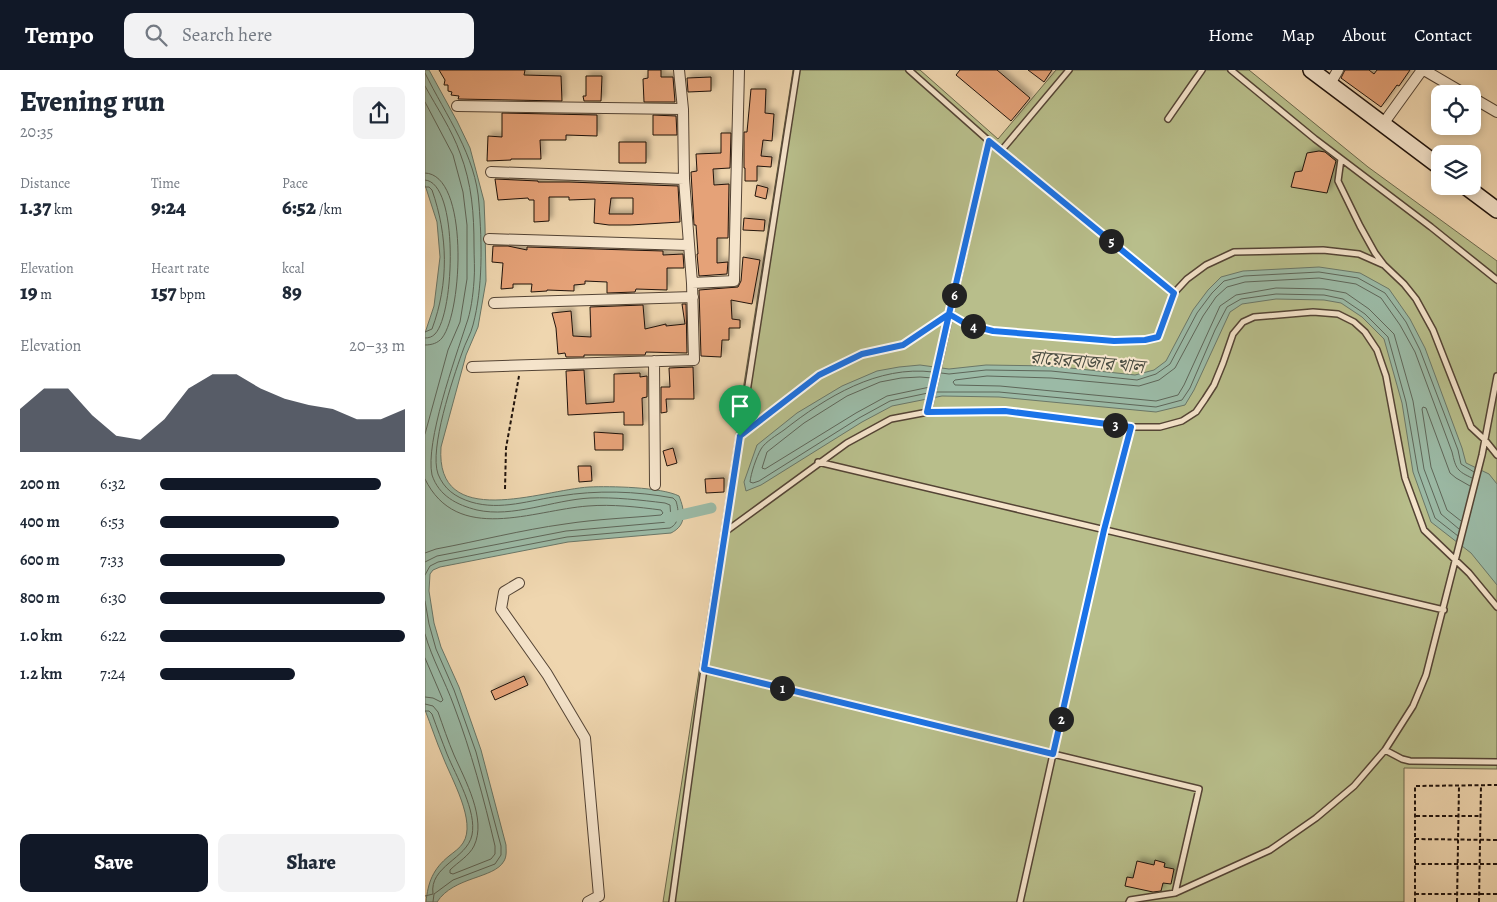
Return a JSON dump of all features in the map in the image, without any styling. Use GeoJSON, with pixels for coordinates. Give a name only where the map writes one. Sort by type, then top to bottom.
{"type":"FeatureCollection","features":[{"type":"Feature","properties":{"kind":"main road"},"geometry":{"type":"LineString","coordinates":[[1311,70],[1431,160]]}},
{"type":"Feature","properties":{"kind":"main road"},"geometry":{"type":"LineString","coordinates":[[1477,195],[1497,210]]}},
{"type":"Feature","properties":{"kind":"street"},"geometry":{"type":"LineString","coordinates":[[472,367],[694,360],[693,298],[688,245],[684,179],[683,109],[679,70]]}},
{"type":"Feature","properties":{"kind":"street"},"geometry":{"type":"LineString","coordinates":[[692,283],[734,280],[739,70]]}},
{"type":"Feature","properties":{"kind":"street"},"geometry":{"type":"LineString","coordinates":[[1330,84],[1338,70]]}},
{"type":"Feature","properties":{"kind":"street"},"geometry":{"type":"LineString","coordinates":[[1383,124],[1423,70],[1449,85]]}},
{"type":"Feature","properties":{"kind":"street"},"geometry":{"type":"LineString","coordinates":[[1481,103],[1497,112]]}},
{"type":"Feature","properties":{"kind":"street"},"geometry":{"type":"LineString","coordinates":[[457,106],[683,109]]}},
{"type":"Feature","properties":{"kind":"street"},"geometry":{"type":"LineString","coordinates":[[491,172],[684,179]]}},
{"type":"Feature","properties":{"kind":"street"},"geometry":{"type":"LineString","coordinates":[[489,239],[688,245]]}},
{"type":"Feature","properties":{"kind":"street"},"geometry":{"type":"LineString","coordinates":[[494,303],[693,298]]}},
{"type":"Feature","properties":{"kind":"street"},"geometry":{"type":"LineString","coordinates":[[654,361],[655,485]]}},
{"type":"Feature","properties":{"kind":"street"},"geometry":{"type":"LineString","coordinates":[[519,583],[504,592],[501,609],[547,674],[585,738],[599,896],[588,902]]}},
{"type":"Feature","properties":{"kind":"lane"},"geometry":{"type":"LineString","coordinates":[[671,902],[704,669],[797,70]]}},
{"type":"Feature","properties":{"kind":"lane"},"geometry":{"type":"LineString","coordinates":[[909,70],[989,141],[1174,293]]}},
{"type":"Feature","properties":{"kind":"lane"},"geometry":{"type":"LineString","coordinates":[[1001,151],[1069,70]]}},
{"type":"Feature","properties":{"kind":"lane"},"geometry":{"type":"LineString","coordinates":[[1168,119],[1202,70]]}},
{"type":"Feature","properties":{"kind":"lane"},"geometry":{"type":"LineString","coordinates":[[1231,70],[1341,159],[1497,280]]}},
{"type":"Feature","properties":{"kind":"lane"},"geometry":{"type":"LineString","coordinates":[[927,412],[989,141]]}},
{"type":"Feature","properties":{"kind":"lane"},"geometry":{"type":"LineString","coordinates":[[1341,159],[1338,180],[1360,226],[1384,265],[1416,298],[1433,330],[1471,427],[1497,455]]}},
{"type":"Feature","properties":{"kind":"lane"},"geometry":{"type":"LineString","coordinates":[[949,314],[966,324],[993,331],[1114,341],[1145,340],[1158,337],[1174,293],[1187,279],[1205,265],[1234,252],[1323,250],[1359,254],[1384,265]]}},
{"type":"Feature","properties":{"kind":"lane"},"geometry":{"type":"LineString","coordinates":[[725,532],[819,462],[847,443],[891,419],[927,412],[1005,411],[1131,427],[1160,427],[1182,421],[1196,412],[1214,385],[1233,334],[1243,322],[1254,316],[1280,313],[1313,312],[1338,314],[1354,322],[1365,332],[1377,350],[1386,376],[1405,478],[1424,530],[1469,573],[1497,607]]}},
{"type":"Feature","properties":{"kind":"lane"},"geometry":{"type":"LineString","coordinates":[[740,436],[819,375],[862,354],[903,345],[949,314]]}},
{"type":"Feature","properties":{"kind":"lane"},"geometry":{"type":"LineString","coordinates":[[1129,902],[1130,900],[1175,893],[1270,850],[1316,818],[1354,786],[1385,750],[1421,691],[1444,610],[1482,455],[1497,376]]}},
{"type":"Feature","properties":{"kind":"lane"},"geometry":{"type":"LineString","coordinates":[[1019,902],[1104,530],[1131,427]]}},
{"type":"Feature","properties":{"kind":"lane"},"geometry":{"type":"LineString","coordinates":[[819,462],[1444,610]]}},
{"type":"Feature","properties":{"kind":"lane"},"geometry":{"type":"LineString","coordinates":[[704,669],[1199,789],[1175,893]]}},
{"type":"Feature","properties":{"kind":"lane"},"geometry":{"type":"LineString","coordinates":[[1385,750],[1401,759],[1410,761],[1497,762]]}},
{"type":"Feature","properties":{"kind":"path"},"geometry":{"type":"LineString","coordinates":[[505,489],[507,448],[519,373],[511,365]]}},
{"type":"Feature","properties":{"kind":"path"},"geometry":{"type":"LineString","coordinates":[[1479,902],[1481,785]]}},
{"type":"Feature","properties":{"kind":"path"},"geometry":{"type":"LineString","coordinates":[[1415,902],[1415,786],[1497,785]]}},
{"type":"Feature","properties":{"kind":"path"},"geometry":{"type":"LineString","coordinates":[[1457,902],[1459,786]]}},
{"type":"Feature","properties":{"kind":"path"},"geometry":{"type":"LineString","coordinates":[[1415,816],[1481,816]]}},
{"type":"Feature","properties":{"kind":"path"},"geometry":{"type":"LineString","coordinates":[[1415,839],[1497,840]]}},
{"type":"Feature","properties":{"kind":"path"},"geometry":{"type":"LineString","coordinates":[[1415,864],[1497,864]]}},
{"type":"Feature","properties":{"kind":"path"},"geometry":{"type":"LineString","coordinates":[[1415,894],[1497,894]]}},
{"type":"Feature","properties":{"kind":"green space"},"geometry":{"type":"Polygon","coordinates":[[[793,70],[920,70],[998,139],[1056,70],[1249,70],[1368,167],[1497,261],[1497,769],[1404,768],[1404,902],[663,902],[793,70]]]}},
{"type":"Feature","properties":{"kind":"water"},"geometry":{"type":"Polygon","coordinates":[[[425,70],[429,70],[470,148],[484,201],[486,281],[478,327],[466,355],[441,447],[444,473],[455,490],[473,498],[495,500],[520,498],[589,487],[635,488],[671,493],[679,496],[683,507],[682,522],[671,533],[568,542],[440,567],[433,570],[430,574],[429,591],[434,623],[441,647],[459,687],[481,750],[506,845],[505,859],[499,867],[453,887],[437,902],[426,902],[430,882],[435,871],[443,861],[463,843],[467,824],[457,788],[440,751],[425,710],[425,333],[434,306],[440,257],[437,222],[425,185],[425,70]]]}},
{"type":"Feature","properties":{"kind":"water"},"geometry":{"type":"Polygon","coordinates":[[[1319,267],[1360,273],[1389,289],[1410,319],[1425,348],[1466,463],[1489,474],[1497,484],[1497,585],[1471,553],[1431,522],[1413,472],[1402,403],[1384,339],[1362,317],[1341,303],[1324,300],[1276,299],[1242,304],[1230,312],[1194,390],[1185,405],[1156,412],[999,397],[942,396],[892,406],[862,422],[761,485],[746,491],[744,482],[757,445],[797,413],[842,386],[877,371],[920,365],[949,369],[986,365],[1052,366],[1135,375],[1154,370],[1166,361],[1193,310],[1208,290],[1221,277],[1243,271],[1319,267]]]}},
{"type":"Feature","properties":{"kind":"building"},"geometry":{"type":"Polygon","coordinates":[[[439,70],[525,70],[524,75],[561,76],[562,101],[458,99],[459,96],[451,95],[452,92],[448,91],[448,85],[444,85],[445,80],[439,70]]]}},
{"type":"Feature","properties":{"kind":"building"},"geometry":{"type":"Polygon","coordinates":[[[648,70],[661,70],[661,77],[673,77],[675,102],[644,102],[643,79],[648,78],[648,70]]]}},
{"type":"Feature","properties":{"kind":"building"},"geometry":{"type":"Polygon","coordinates":[[[960,70],[997,70],[1030,98],[1011,121],[956,75],[960,70]]]}},
{"type":"Feature","properties":{"kind":"building"},"geometry":{"type":"Polygon","coordinates":[[[1028,70],[1052,70],[1044,82],[1028,70]]]}},
{"type":"Feature","properties":{"kind":"building"},"geometry":{"type":"Polygon","coordinates":[[[1345,70],[1369,70],[1374,74],[1377,70],[1410,70],[1381,107],[1341,78],[1345,70]]]}},
{"type":"Feature","properties":{"kind":"building"},"geometry":{"type":"Polygon","coordinates":[[[586,76],[602,76],[601,101],[584,101],[583,96],[586,96],[586,76]]]}},
{"type":"Feature","properties":{"kind":"building"},"geometry":{"type":"Polygon","coordinates":[[[711,77],[711,91],[688,92],[687,78],[711,77]]]}},
{"type":"Feature","properties":{"kind":"building"},"geometry":{"type":"Polygon","coordinates":[[[751,89],[766,89],[765,113],[774,114],[772,141],[763,140],[761,156],[772,157],[771,167],[757,166],[757,181],[745,181],[744,132],[747,132],[751,89]]]}},
{"type":"Feature","properties":{"kind":"building"},"geometry":{"type":"Polygon","coordinates":[[[502,113],[597,115],[597,136],[566,135],[566,140],[540,140],[541,159],[487,161],[488,136],[502,137],[502,113]]]}},
{"type":"Feature","properties":{"kind":"building"},"geometry":{"type":"Polygon","coordinates":[[[653,115],[676,116],[677,135],[653,135],[653,115]]]}},
{"type":"Feature","properties":{"kind":"building"},"geometry":{"type":"Polygon","coordinates":[[[721,133],[731,133],[730,168],[713,169],[714,185],[729,184],[728,238],[717,238],[717,263],[728,262],[727,274],[699,276],[691,172],[697,171],[696,154],[721,153],[721,133]]]}},
{"type":"Feature","properties":{"kind":"building"},"geometry":{"type":"Polygon","coordinates":[[[619,142],[646,142],[646,163],[619,163],[619,142]]]}},
{"type":"Feature","properties":{"kind":"building"},"geometry":{"type":"Polygon","coordinates":[[[1325,152],[1336,161],[1327,193],[1291,187],[1295,172],[1302,171],[1307,153],[1325,152]]]}},
{"type":"Feature","properties":{"kind":"building"},"geometry":{"type":"Polygon","coordinates":[[[495,179],[678,186],[680,222],[630,225],[594,223],[595,199],[569,200],[569,197],[549,197],[549,221],[534,222],[534,200],[529,200],[528,198],[498,200],[495,179]],[[611,198],[609,214],[633,214],[633,198],[611,198]]]}},
{"type":"Feature","properties":{"kind":"building"},"geometry":{"type":"Polygon","coordinates":[[[757,185],[768,188],[766,199],[755,196],[757,185]]]}},
{"type":"Feature","properties":{"kind":"building"},"geometry":{"type":"Polygon","coordinates":[[[744,218],[765,220],[764,231],[743,230],[744,218]]]}},
{"type":"Feature","properties":{"kind":"building"},"geometry":{"type":"Polygon","coordinates":[[[493,246],[508,246],[527,250],[527,247],[663,251],[663,255],[683,254],[684,268],[667,268],[667,290],[636,289],[635,292],[607,293],[607,282],[585,281],[585,284],[574,285],[574,291],[547,290],[531,292],[532,284],[513,284],[513,288],[501,289],[503,263],[492,262],[493,246]]]}},
{"type":"Feature","properties":{"kind":"building"},"geometry":{"type":"Polygon","coordinates":[[[743,257],[760,260],[752,304],[731,300],[732,319],[740,320],[740,328],[729,328],[729,340],[722,340],[721,357],[701,356],[699,290],[738,287],[741,281],[743,257]]]}},
{"type":"Feature","properties":{"kind":"building"},"geometry":{"type":"Polygon","coordinates":[[[682,304],[686,304],[687,353],[646,352],[645,355],[584,355],[584,357],[566,357],[565,353],[558,354],[556,328],[552,313],[571,311],[573,336],[591,337],[590,307],[643,305],[645,329],[666,324],[666,326],[685,324],[682,304]]]}},
{"type":"Feature","properties":{"kind":"building"},"geometry":{"type":"Polygon","coordinates":[[[693,367],[694,399],[666,399],[667,412],[661,413],[661,387],[670,387],[669,368],[693,367]]]}},
{"type":"Feature","properties":{"kind":"building"},"geometry":{"type":"Polygon","coordinates":[[[584,370],[586,404],[614,402],[614,374],[640,373],[640,377],[647,376],[647,397],[642,398],[643,425],[624,425],[624,412],[568,415],[566,371],[584,370]]]}},
{"type":"Feature","properties":{"kind":"building"},"geometry":{"type":"Polygon","coordinates":[[[594,432],[623,434],[623,450],[595,450],[594,432]]]}},
{"type":"Feature","properties":{"kind":"building"},"geometry":{"type":"Polygon","coordinates":[[[673,448],[677,463],[667,466],[663,451],[673,448]]]}},
{"type":"Feature","properties":{"kind":"building"},"geometry":{"type":"Polygon","coordinates":[[[578,466],[591,466],[592,481],[579,482],[578,466]]]}},
{"type":"Feature","properties":{"kind":"building"},"geometry":{"type":"Polygon","coordinates":[[[724,478],[724,492],[706,493],[705,479],[724,478]]]}},
{"type":"Feature","properties":{"kind":"building"},"geometry":{"type":"Polygon","coordinates":[[[524,676],[528,685],[495,700],[491,691],[524,676]]]}},
{"type":"Feature","properties":{"kind":"building"},"geometry":{"type":"Polygon","coordinates":[[[1155,860],[1165,863],[1164,867],[1174,869],[1171,884],[1163,883],[1161,891],[1153,892],[1125,886],[1127,877],[1133,878],[1137,861],[1154,865],[1155,860]]]}},
{"type":"Feature","properties":{"kind":"waterway"},"geometry":{"type":"LineString","coordinates":[[668,518],[711,508]]}},
{"type":"Feature","properties":{"kind":"route"},"geometry":{"type":"LineString","coordinates":[[740,436],[704,669],[1053,754],[1104,530],[1131,427],[1005,411],[927,412],[949,314],[966,324],[993,331],[1114,341],[1145,340],[1158,337],[1174,293],[989,141],[949,314],[903,345],[862,354],[819,375],[740,436]]}},
{"type":"Feature","properties":{"kind":"water label","name":"রায়েরবাজার খাল"},"geometry":{"type":"Point","coordinates":[1087,362]}}]}
